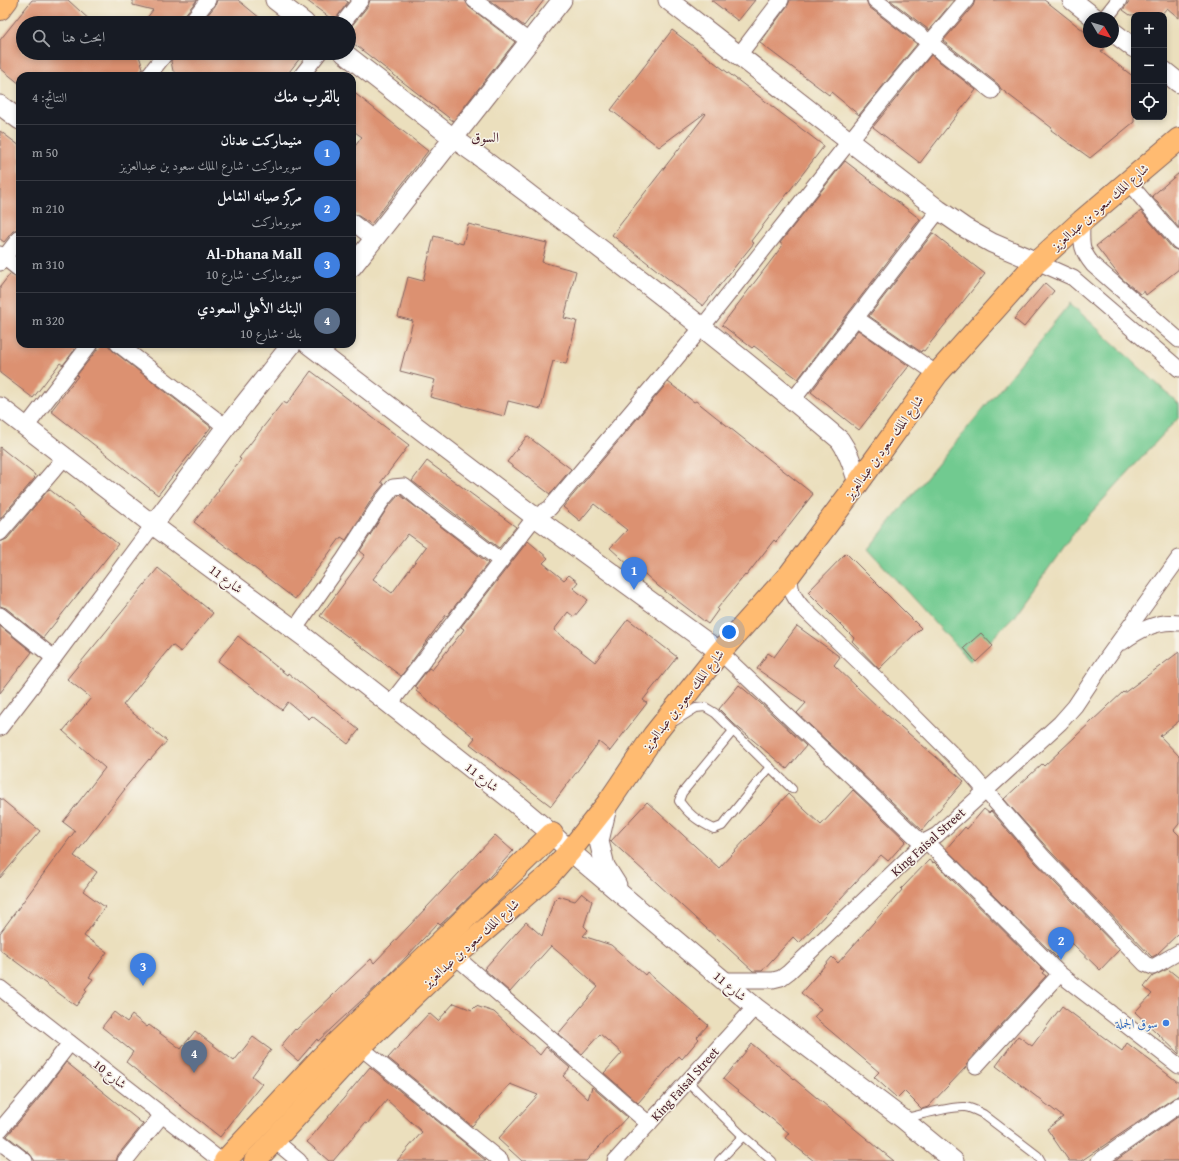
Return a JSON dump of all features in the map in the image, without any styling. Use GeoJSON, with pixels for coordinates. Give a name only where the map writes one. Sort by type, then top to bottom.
{"type":"FeatureCollection","features":[{"type":"Feature","properties":{"kind":"main road"},"geometry":{"type":"LineString","coordinates":[[0,9],[7,0]]}},
{"type":"Feature","properties":{"kind":"main road","name":"شارع الملك سعود بن عبدالعزيز"},"geometry":{"type":"LineString","coordinates":[[254,1161],[360,1047],[455,956],[549,875],[608,803],[654,735],[720,652],[790,574],[858,484],[937,374],[1037,262],[1179,139]]}},
{"type":"Feature","properties":{"kind":"main road","name":"شارع الملك سعود بن عبدالعزيز"},"geometry":{"type":"LineString","coordinates":[[225,1161],[322,1057],[552,834]]}},
{"type":"Feature","properties":{"kind":"street"},"geometry":{"type":"LineString","coordinates":[[195,16],[208,0]]}},
{"type":"Feature","properties":{"kind":"street"},"geometry":{"type":"LineString","coordinates":[[275,0],[296,16]]}},
{"type":"Feature","properties":{"kind":"street"},"geometry":{"type":"LineString","coordinates":[[348,16],[361,0]]}},
{"type":"Feature","properties":{"kind":"street"},"geometry":{"type":"LineString","coordinates":[[474,0],[530,42]]}},
{"type":"Feature","properties":{"kind":"street"},"geometry":{"type":"LineString","coordinates":[[356,262],[562,0]]}},
{"type":"Feature","properties":{"kind":"street"},"geometry":{"type":"LineString","coordinates":[[739,55],[781,0]]}},
{"type":"Feature","properties":{"kind":"street"},"geometry":{"type":"LineString","coordinates":[[875,0],[992,91]]}},
{"type":"Feature","properties":{"kind":"street"},"geometry":{"type":"LineString","coordinates":[[390,704],[535,517],[550,508],[702,326],[849,141],[966,0]]}},
{"type":"Feature","properties":{"kind":"street"},"geometry":{"type":"LineString","coordinates":[[1072,0],[1087,12]]}},
{"type":"Feature","properties":{"kind":"street"},"geometry":{"type":"LineString","coordinates":[[1110,12],[1119,0]]}},
{"type":"Feature","properties":{"kind":"street"},"geometry":{"type":"LineString","coordinates":[[670,1],[939,210],[965,228],[992,243],[1073,278],[1179,369]]}},
{"type":"Feature","properties":{"kind":"street"},"geometry":{"type":"LineString","coordinates":[[1119,37],[1131,46]]}},
{"type":"Feature","properties":{"kind":"street"},"geometry":{"type":"LineString","coordinates":[[151,72],[161,60]]}},
{"type":"Feature","properties":{"kind":"street"},"geometry":{"type":"LineString","coordinates":[[304,72],[314,60]]}},
{"type":"Feature","properties":{"kind":"street"},"geometry":{"type":"LineString","coordinates":[[353,60],[453,138],[487,162],[702,326],[793,400],[840,440],[851,459],[858,484]]}},
{"type":"Feature","properties":{"kind":"street"},"geometry":{"type":"LineString","coordinates":[[1167,74],[1179,83]]}},
{"type":"Feature","properties":{"kind":"street"},"geometry":{"type":"LineString","coordinates":[[0,105],[16,117]]}},
{"type":"Feature","properties":{"kind":"street"},"geometry":{"type":"LineString","coordinates":[[1128,182],[1179,242]]}},
{"type":"Feature","properties":{"kind":"street"},"geometry":{"type":"LineString","coordinates":[[793,400],[939,210]]}},
{"type":"Feature","properties":{"kind":"street"},"geometry":{"type":"LineString","coordinates":[[1082,222],[1083,251],[1087,257],[1179,340]]}},
{"type":"Feature","properties":{"kind":"street"},"geometry":{"type":"LineString","coordinates":[[356,225],[374,239]]}},
{"type":"Feature","properties":{"kind":"street"},"geometry":{"type":"LineString","coordinates":[[16,241],[1,258],[16,267]]}},
{"type":"Feature","properties":{"kind":"street"},"geometry":{"type":"LineString","coordinates":[[856,318],[937,374]]}},
{"type":"Feature","properties":{"kind":"street"},"geometry":{"type":"LineString","coordinates":[[26,427],[87,348]]}},
{"type":"Feature","properties":{"kind":"street"},"geometry":{"type":"LineString","coordinates":[[123,348],[226,427]]}},
{"type":"Feature","properties":{"kind":"street"},"geometry":{"type":"LineString","coordinates":[[0,728],[226,427],[289,348]]}},
{"type":"Feature","properties":{"kind":"street"},"geometry":{"type":"LineString","coordinates":[[313,348],[535,517],[720,652],[925,842],[1060,974],[1179,1066]]}},
{"type":"Feature","properties":{"kind":"street","name":"شارع 11"},"geometry":{"type":"LineString","coordinates":[[0,407],[153,525],[294,630],[514,802],[755,1007],[903,1119],[946,1158]]}},
{"type":"Feature","properties":{"kind":"street"},"geometry":{"type":"LineString","coordinates":[[0,533],[65,457]]}},
{"type":"Feature","properties":{"kind":"street"},"geometry":{"type":"LineString","coordinates":[[294,630],[344,559],[381,502],[393,487],[404,486],[501,561]]}},
{"type":"Feature","properties":{"kind":"street"},"geometry":{"type":"LineString","coordinates":[[1107,658],[1179,558]]}},
{"type":"Feature","properties":{"kind":"street"},"geometry":{"type":"LineString","coordinates":[[790,574],[790,588],[802,607],[899,700],[965,767],[1043,857],[1145,964],[1153,967],[1179,952]]}},
{"type":"Feature","properties":{"kind":"street"},"geometry":{"type":"LineString","coordinates":[[0,615],[54,658]]}},
{"type":"Feature","properties":{"kind":"street"},"geometry":{"type":"LineString","coordinates":[[1107,658],[1119,646],[1143,628],[1179,623]]}},
{"type":"Feature","properties":{"kind":"street","name":"King Faisal Street"},"geometry":{"type":"LineString","coordinates":[[723,980],[773,980],[781,978],[789,972],[925,842],[937,835],[1060,724],[1075,706],[1107,658]]}},
{"type":"Feature","properties":{"kind":"street"},"geometry":{"type":"LineString","coordinates":[[608,803],[599,841],[605,866],[624,897]]}},
{"type":"Feature","properties":{"kind":"street"},"geometry":{"type":"LineString","coordinates":[[455,956],[649,1124]]}},
{"type":"Feature","properties":{"kind":"street"},"geometry":{"type":"LineString","coordinates":[[976,1066],[1060,974]]}},
{"type":"Feature","properties":{"kind":"street","name":"شارع 10"},"geometry":{"type":"LineString","coordinates":[[0,988],[221,1161]]}},
{"type":"Feature","properties":{"kind":"street","name":"King Faisal Street"},"geometry":{"type":"LineString","coordinates":[[615,1161],[755,1007]]}},
{"type":"Feature","properties":{"kind":"street"},"geometry":{"type":"LineString","coordinates":[[0,1130],[33,1091],[70,1043]]}},
{"type":"Feature","properties":{"kind":"street"},"geometry":{"type":"LineString","coordinates":[[360,1047],[501,1161]]}},
{"type":"Feature","properties":{"kind":"street"},"geometry":{"type":"LineString","coordinates":[[1099,1161],[1179,1105]]}},
{"type":"Feature","properties":{"kind":"street"},"geometry":{"type":"LineString","coordinates":[[126,1161],[162,1115]]}},
{"type":"Feature","properties":{"kind":"street"},"geometry":{"type":"LineString","coordinates":[[274,1140],[299,1161]]}},
{"type":"Feature","properties":{"kind":"street"},"geometry":{"type":"LineString","coordinates":[[0,1142],[25,1161]]}},
{"type":"Feature","properties":{"kind":"lane"},"geometry":{"type":"LineString","coordinates":[[654,735],[696,708],[705,707],[715,713],[792,789]]}},
{"type":"Feature","properties":{"kind":"lane"},"geometry":{"type":"LineString","coordinates":[[733,731],[682,793],[680,801],[684,808],[706,825],[714,829],[722,826],[770,767]]}},
{"type":"Feature","properties":{"kind":"lane"},"geometry":{"type":"LineString","coordinates":[[688,1082],[743,1136],[772,1161]]}},
{"type":"Feature","properties":{"kind":"lane"},"geometry":{"type":"LineString","coordinates":[[903,1119],[953,1108],[973,1108],[989,1118],[1038,1156],[1041,1161]]}},
{"type":"Feature","properties":{"kind":"lane"},"geometry":{"type":"LineString","coordinates":[[719,1161],[743,1136]]}},
{"type":"Feature","properties":{"kind":"green space"},"geometry":{"type":"Polygon","coordinates":[[[1070,303],[1179,404],[1179,417],[1079,526],[1013,618],[970,661],[868,549],[1070,303]]]}},
{"type":"Feature","properties":{"kind":"building"},"geometry":{"type":"Polygon","coordinates":[[[32,0],[68,0],[85,16],[19,16],[32,0]]]}},
{"type":"Feature","properties":{"kind":"building"},"geometry":{"type":"Polygon","coordinates":[[[133,0],[197,0],[184,16],[148,16],[153,10],[133,5],[133,0]]]}},
{"type":"Feature","properties":{"kind":"building"},"geometry":{"type":"Polygon","coordinates":[[[217,0],[238,0],[257,16],[207,16],[215,6],[217,0]]]}},
{"type":"Feature","properties":{"kind":"building"},"geometry":{"type":"Polygon","coordinates":[[[306,0],[345,0],[348,2],[338,16],[327,16],[306,0]]]}},
{"type":"Feature","properties":{"kind":"building"},"geometry":{"type":"Polygon","coordinates":[[[370,0],[465,0],[469,7],[515,42],[453,121],[356,45],[356,21],[368,6],[370,0]]]}},
{"type":"Feature","properties":{"kind":"building"},"geometry":{"type":"Polygon","coordinates":[[[489,0],[544,0],[524,26],[489,0]]]}},
{"type":"Feature","properties":{"kind":"building"},"geometry":{"type":"Polygon","coordinates":[[[711,0],[755,0],[738,21],[711,0]]]}},
{"type":"Feature","properties":{"kind":"building"},"geometry":{"type":"Polygon","coordinates":[[[790,0],[866,0],[869,7],[917,44],[859,115],[831,92],[829,95],[760,43],[788,5],[790,0]]]}},
{"type":"Feature","properties":{"kind":"building"},"geometry":{"type":"Polygon","coordinates":[[[890,0],[954,0],[929,30],[890,0]]]}},
{"type":"Feature","properties":{"kind":"building"},"geometry":{"type":"Polygon","coordinates":[[[975,0],[1044,0],[1051,5],[1083,30],[1083,48],[1104,48],[1101,52],[1131,75],[1131,120],[1134,120],[1134,122],[1090,158],[1051,130],[1052,128],[1001,89],[998,84],[943,41],[973,6],[975,0]]]}},
{"type":"Feature","properties":{"kind":"building"},"geometry":{"type":"Polygon","coordinates":[[[1130,0],[1179,0],[1179,18],[1167,8],[1164,12],[1131,12],[1131,15],[1123,10],[1130,0]]]}},
{"type":"Feature","properties":{"kind":"building"},"geometry":{"type":"Polygon","coordinates":[[[16,20],[16,60],[140,60],[143,68],[141,72],[16,72],[16,81],[0,68],[0,40],[16,20]]]}},
{"type":"Feature","properties":{"kind":"building"},"geometry":{"type":"Polygon","coordinates":[[[672,30],[824,146],[751,241],[754,243],[703,306],[612,235],[706,114],[705,113],[659,147],[611,110],[672,30]]]}},
{"type":"Feature","properties":{"kind":"building"},"geometry":{"type":"Polygon","coordinates":[[[931,55],[976,90],[920,163],[873,127],[931,55]]]}},
{"type":"Feature","properties":{"kind":"building"},"geometry":{"type":"Polygon","coordinates":[[[299,60],[289,72],[174,72],[171,61],[299,60]]]}},
{"type":"Feature","properties":{"kind":"building"},"geometry":{"type":"Polygon","coordinates":[[[356,94],[428,151],[371,224],[356,215],[356,145],[362,137],[356,133],[356,94]]]}},
{"type":"Feature","properties":{"kind":"building"},"geometry":{"type":"Polygon","coordinates":[[[0,131],[16,143],[16,230],[13,231],[4,242],[0,239],[0,131]]]}},
{"type":"Feature","properties":{"kind":"building"},"geometry":{"type":"Polygon","coordinates":[[[845,161],[920,219],[798,379],[754,346],[752,348],[722,325],[783,245],[780,243],[845,161]]]}},
{"type":"Feature","properties":{"kind":"building"},"geometry":{"type":"Polygon","coordinates":[[[1179,173],[1179,228],[1152,196],[1179,173]]]}},
{"type":"Feature","properties":{"kind":"building"},"geometry":{"type":"Polygon","coordinates":[[[1141,211],[1172,248],[1179,251],[1179,269],[1146,295],[1144,291],[1140,294],[1121,278],[1096,246],[1141,211]]]}},
{"type":"Feature","properties":{"kind":"building"},"geometry":{"type":"Polygon","coordinates":[[[468,224],[547,243],[542,262],[576,271],[564,318],[577,321],[566,364],[553,361],[541,409],[508,401],[504,416],[430,397],[435,380],[400,371],[413,321],[398,317],[408,277],[423,281],[434,236],[463,244],[468,224]]]}},
{"type":"Feature","properties":{"kind":"building"},"geometry":{"type":"Polygon","coordinates":[[[933,233],[985,274],[924,351],[922,350],[921,352],[869,316],[933,233]]]}},
{"type":"Feature","properties":{"kind":"building"},"geometry":{"type":"Polygon","coordinates":[[[10,274],[16,277],[16,348],[76,348],[63,365],[60,363],[33,398],[0,373],[0,287],[10,274]]]}},
{"type":"Feature","properties":{"kind":"building"},"geometry":{"type":"Polygon","coordinates":[[[1045,283],[1054,291],[1024,327],[1014,319],[1045,283]]]}},
{"type":"Feature","properties":{"kind":"building"},"geometry":{"type":"Polygon","coordinates":[[[858,330],[909,366],[859,430],[811,392],[858,330]]]}},
{"type":"Feature","properties":{"kind":"building"},"geometry":{"type":"Polygon","coordinates":[[[98,348],[110,348],[211,427],[158,495],[51,411],[98,348]]]}},
{"type":"Feature","properties":{"kind":"building"},"geometry":{"type":"Polygon","coordinates":[[[311,371],[409,445],[381,482],[384,484],[373,497],[346,540],[341,537],[295,599],[194,522],[241,459],[239,458],[283,402],[287,404],[311,371]]]}},
{"type":"Feature","properties":{"kind":"building"},"geometry":{"type":"Polygon","coordinates":[[[668,382],[694,402],[696,401],[813,494],[776,542],[774,540],[746,576],[745,575],[717,609],[718,610],[708,624],[658,586],[634,564],[631,567],[610,548],[627,530],[594,504],[580,521],[563,507],[668,382]]]}},
{"type":"Feature","properties":{"kind":"building"},"geometry":{"type":"Polygon","coordinates":[[[527,436],[571,469],[550,494],[507,462],[527,436]]]}},
{"type":"Feature","properties":{"kind":"building"},"geometry":{"type":"Polygon","coordinates":[[[0,447],[35,475],[35,478],[0,519],[0,447]]]}},
{"type":"Feature","properties":{"kind":"building"},"geometry":{"type":"Polygon","coordinates":[[[427,461],[516,527],[499,548],[412,481],[427,461]]]}},
{"type":"Feature","properties":{"kind":"building"},"geometry":{"type":"Polygon","coordinates":[[[49,489],[118,544],[43,638],[6,608],[0,606],[0,542],[7,539],[49,489]]]}},
{"type":"Feature","properties":{"kind":"building"},"geometry":{"type":"Polygon","coordinates":[[[400,495],[488,563],[447,616],[446,615],[401,676],[320,616],[365,555],[360,551],[388,507],[400,495]],[[408,534],[373,579],[392,593],[426,547],[408,534]]]}},
{"type":"Feature","properties":{"kind":"building"},"geometry":{"type":"Polygon","coordinates":[[[528,541],[548,558],[543,563],[564,580],[569,575],[578,582],[573,588],[588,600],[574,617],[568,612],[554,630],[595,662],[628,619],[677,657],[643,700],[647,703],[610,751],[599,742],[551,806],[470,744],[475,738],[416,691],[418,688],[415,686],[429,668],[432,670],[462,632],[464,629],[461,627],[528,541]]]}},
{"type":"Feature","properties":{"kind":"building"},"geometry":{"type":"Polygon","coordinates":[[[846,553],[921,628],[879,669],[852,641],[854,638],[808,592],[846,553]]]}},
{"type":"Feature","properties":{"kind":"building"},"geometry":{"type":"Polygon","coordinates":[[[158,568],[213,613],[181,652],[172,645],[123,705],[167,741],[150,760],[149,759],[124,789],[74,856],[97,872],[83,891],[105,907],[84,936],[107,952],[89,977],[93,979],[85,989],[87,991],[76,1006],[0,950],[0,933],[75,831],[63,822],[105,768],[63,731],[91,698],[67,679],[158,568]]]}},
{"type":"Feature","properties":{"kind":"building"},"geometry":{"type":"Polygon","coordinates":[[[0,626],[32,652],[0,693],[0,626]]]}},
{"type":"Feature","properties":{"kind":"building"},"geometry":{"type":"Polygon","coordinates":[[[797,626],[840,657],[834,665],[880,709],[964,781],[922,830],[797,713],[806,703],[757,669],[768,653],[774,657],[797,626]]]}},
{"type":"Feature","properties":{"kind":"building"},"geometry":{"type":"Polygon","coordinates":[[[981,633],[993,646],[976,662],[964,648],[981,633]]]}},
{"type":"Feature","properties":{"kind":"building"},"geometry":{"type":"Polygon","coordinates":[[[238,636],[287,675],[288,673],[359,730],[348,744],[312,716],[309,719],[288,702],[282,710],[218,661],[238,636]]]}},
{"type":"Feature","properties":{"kind":"building"},"geometry":{"type":"Polygon","coordinates":[[[1179,652],[1179,721],[1160,736],[1179,756],[1179,824],[1174,830],[1179,835],[1179,933],[1152,957],[1050,851],[1004,799],[1042,764],[1044,766],[1123,692],[1124,693],[1179,652]]]}},
{"type":"Feature","properties":{"kind":"building"},"geometry":{"type":"Polygon","coordinates":[[[739,685],[806,746],[787,769],[734,724],[719,709],[739,685]]]}},
{"type":"Feature","properties":{"kind":"building"},"geometry":{"type":"Polygon","coordinates":[[[853,790],[906,841],[888,861],[881,855],[799,943],[793,937],[762,971],[753,971],[611,841],[647,802],[719,868],[788,794],[821,825],[853,790]]]}},
{"type":"Feature","properties":{"kind":"building"},"geometry":{"type":"Polygon","coordinates":[[[0,798],[40,831],[0,878],[0,798]]]}},
{"type":"Feature","properties":{"kind":"building"},"geometry":{"type":"Polygon","coordinates":[[[984,809],[989,813],[991,811],[1036,863],[1119,950],[1100,970],[1072,943],[1057,958],[946,849],[965,827],[967,829],[984,809]]]}},
{"type":"Feature","properties":{"kind":"building"},"geometry":{"type":"Polygon","coordinates":[[[495,835],[513,851],[480,887],[440,925],[438,923],[392,972],[318,1041],[317,1039],[298,1061],[281,1046],[295,1029],[296,1030],[371,959],[374,963],[495,835]]]}},
{"type":"Feature","properties":{"kind":"building"},"geometry":{"type":"Polygon","coordinates":[[[929,860],[933,863],[934,862],[1044,971],[1042,973],[1046,976],[969,1060],[967,1066],[928,1107],[922,1109],[904,1091],[897,1098],[874,1077],[879,1072],[814,1017],[821,1009],[801,993],[832,957],[838,963],[902,890],[901,889],[929,860]]]}},
{"type":"Feature","properties":{"kind":"building"},"geometry":{"type":"Polygon","coordinates":[[[582,893],[592,901],[584,926],[588,930],[583,936],[611,945],[645,975],[647,972],[708,1025],[697,1037],[699,1039],[682,1059],[679,1056],[638,1103],[604,1073],[622,1053],[600,1034],[582,1054],[558,1034],[598,987],[563,956],[551,946],[510,992],[484,969],[526,922],[542,936],[554,900],[558,896],[575,901],[582,893]]]}},
{"type":"Feature","properties":{"kind":"building"},"geometry":{"type":"Polygon","coordinates":[[[1168,969],[1179,978],[1179,1054],[1135,1012],[1152,994],[1144,987],[1153,976],[1168,969]]]}},
{"type":"Feature","properties":{"kind":"building"},"geometry":{"type":"Polygon","coordinates":[[[454,1003],[472,1010],[476,1006],[494,1012],[540,1055],[546,1047],[570,1068],[563,1076],[588,1099],[592,1087],[627,1117],[586,1161],[522,1161],[498,1139],[538,1095],[510,1084],[472,1126],[388,1058],[429,1013],[438,1021],[454,1003]]]}},
{"type":"Feature","properties":{"kind":"building"},"geometry":{"type":"Polygon","coordinates":[[[1062,1006],[1122,1051],[1127,1043],[1179,1083],[1179,1096],[1081,1161],[1069,1161],[1047,1129],[1063,1117],[996,1066],[1018,1036],[1032,1046],[1062,1006]]]}},
{"type":"Feature","properties":{"kind":"building"},"geometry":{"type":"Polygon","coordinates":[[[114,1012],[127,1022],[132,1015],[147,1027],[149,1025],[181,1049],[195,1031],[234,1061],[253,1037],[271,1050],[252,1076],[262,1084],[220,1137],[126,1062],[133,1052],[102,1027],[114,1012]]]}},
{"type":"Feature","properties":{"kind":"building"},"geometry":{"type":"Polygon","coordinates":[[[752,1044],[894,1161],[814,1161],[785,1138],[789,1133],[723,1079],[752,1044]]]}},
{"type":"Feature","properties":{"kind":"building"},"geometry":{"type":"Polygon","coordinates":[[[66,1062],[143,1124],[118,1155],[116,1161],[35,1161],[30,1154],[7,1136],[40,1097],[66,1062]]]}},
{"type":"Feature","properties":{"kind":"building"},"geometry":{"type":"Polygon","coordinates":[[[370,1067],[486,1161],[397,1161],[422,1132],[387,1100],[367,1124],[365,1123],[333,1161],[329,1161],[307,1142],[370,1067]]]}},
{"type":"Feature","properties":{"kind":"building"},"geometry":{"type":"Polygon","coordinates":[[[1179,1116],[1179,1161],[1115,1161],[1179,1116]]]}},
{"type":"Feature","properties":{"kind":"place","name":"منيماركت عدنان"},"geometry":{"type":"Point","coordinates":[634,590]}},
{"type":"Feature","properties":{"kind":"place","name":"مركز صيانه الشامل"},"geometry":{"type":"Point","coordinates":[1061,960]}},
{"type":"Feature","properties":{"kind":"place","name":"Al-Dhana Mall"},"geometry":{"type":"Point","coordinates":[143,986]}},
{"type":"Feature","properties":{"kind":"place","name":"سوق الجملة"},"geometry":{"type":"Point","coordinates":[1166,1023]}},
{"type":"Feature","properties":{"kind":"place","name":"البنك الأهلي السعودي"},"geometry":{"type":"Point","coordinates":[194,1073]}},
{"type":"Feature","properties":{"kind":"district","name":"السوق"},"geometry":{"type":"Point","coordinates":[485,137]}}]}
